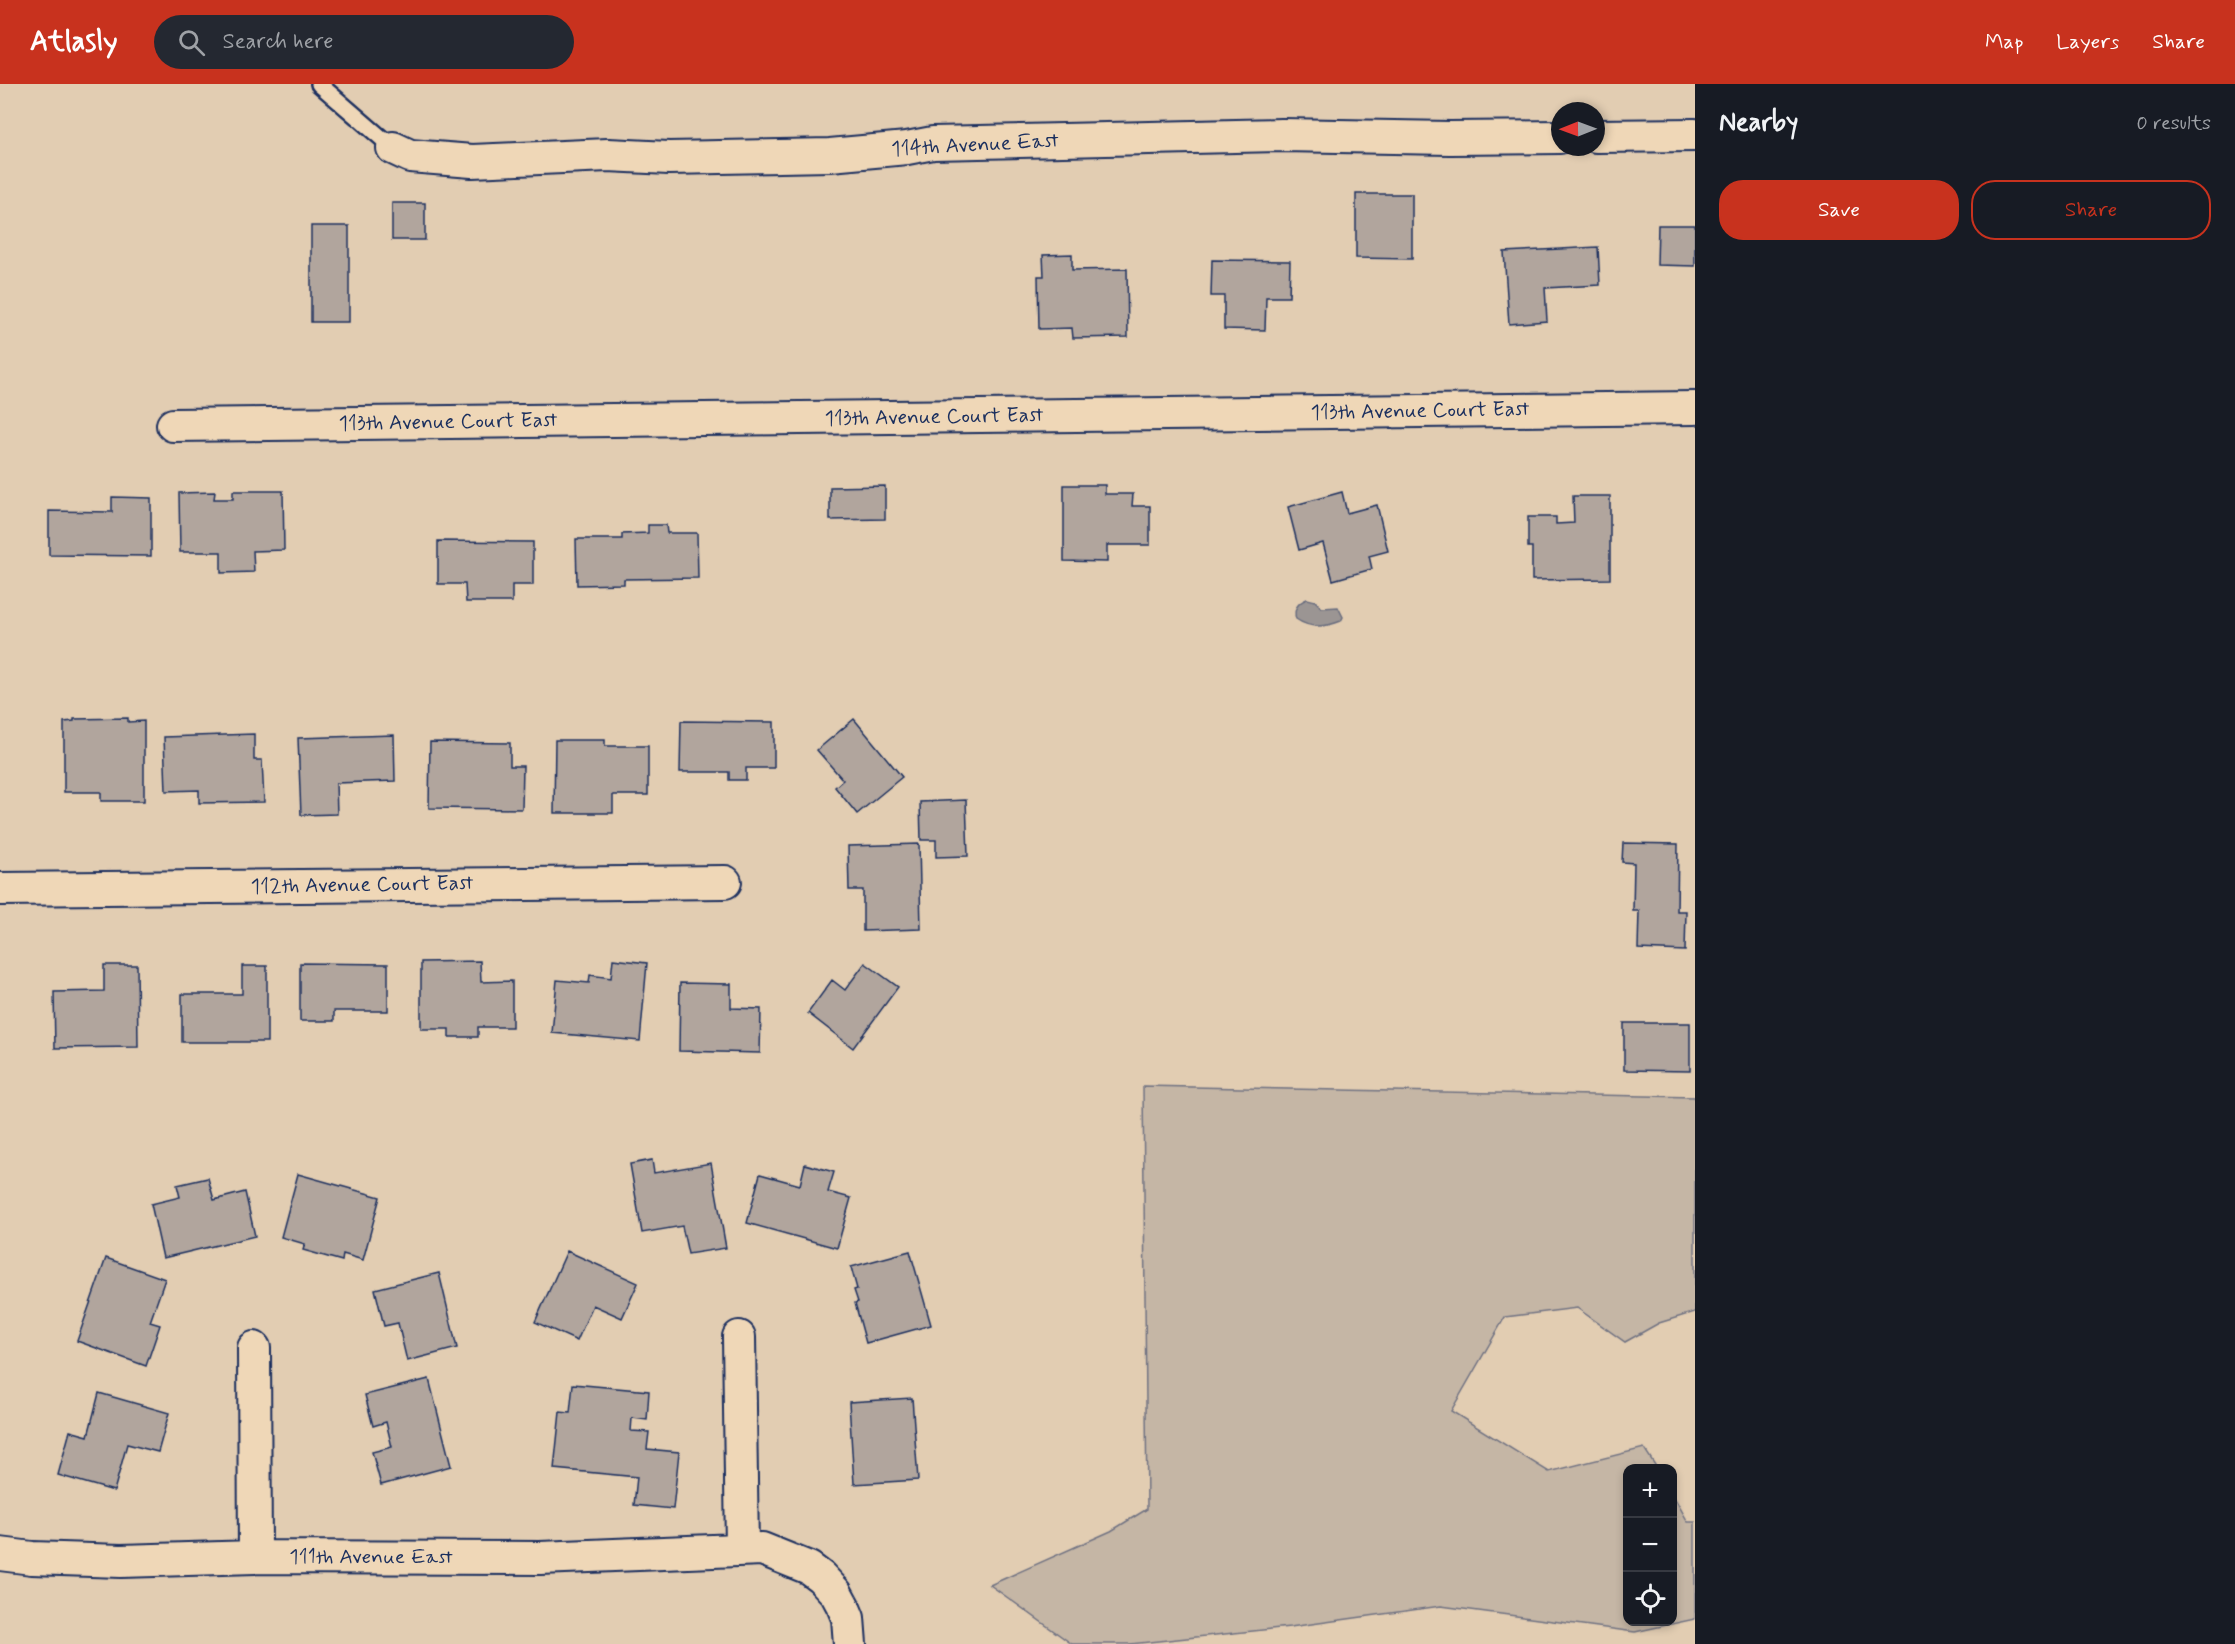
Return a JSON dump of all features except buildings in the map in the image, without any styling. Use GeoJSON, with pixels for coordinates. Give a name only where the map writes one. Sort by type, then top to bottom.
{"type":"FeatureCollection","features":[{"type":"Feature","properties":{"kind":"street"},"geometry":{"type":"LineString","coordinates":[[1605,136],[1695,135]]}},
{"type":"Feature","properties":{"kind":"street","name":"114th Avenue East"},"geometry":{"type":"LineString","coordinates":[[393,148],[410,156],[472,161],[608,154],[669,158],[830,155],[907,148],[933,143],[1239,136],[1551,137]]}},
{"type":"Feature","properties":{"kind":"street","name":"113th Avenue Court East"},"geometry":{"type":"LineString","coordinates":[[173,425],[1695,408]]}},
{"type":"Feature","properties":{"kind":"street","name":"112th Avenue Court East"},"geometry":{"type":"LineString","coordinates":[[0,889],[725,882]]}},
{"type":"Feature","properties":{"kind":"street"},"geometry":{"type":"LineString","coordinates":[[739,1337],[742,1549]]}},
{"type":"Feature","properties":{"kind":"street"},"geometry":{"type":"LineString","coordinates":[[254,1348],[255,1557]]}},
{"type":"Feature","properties":{"kind":"street","name":"111th Avenue East"},"geometry":{"type":"LineString","coordinates":[[0,1554],[32,1558],[121,1561],[255,1557],[540,1558],[762,1549],[809,1568],[836,1593],[848,1618],[850,1644]]}},
{"type":"Feature","properties":{"kind":"lane"},"geometry":{"type":"LineString","coordinates":[[319,84],[393,148]]}},
{"type":"Feature","properties":{"kind":"shaded area"},"geometry":{"type":"Polygon","coordinates":[[[1307,599],[1315,601],[1322,608],[1338,607],[1343,617],[1341,621],[1318,626],[1296,619],[1297,607],[1307,599]]]}},
{"type":"Feature","properties":{"kind":"shaded area"},"geometry":{"type":"Polygon","coordinates":[[[1143,1086],[1695,1097],[1695,1312],[1659,1323],[1625,1342],[1577,1308],[1505,1317],[1451,1411],[1549,1472],[1644,1448],[1654,1464],[1623,1464],[1623,1626],[1663,1626],[1635,1632],[1441,1606],[1290,1627],[1130,1644],[1072,1644],[990,1585],[1111,1531],[1147,1509],[1143,1086]]]}},
{"type":"Feature","properties":{"kind":"shaded area"},"geometry":{"type":"Polygon","coordinates":[[[1677,1502],[1688,1522],[1695,1522],[1695,1619],[1677,1623],[1677,1502]]]}}]}
